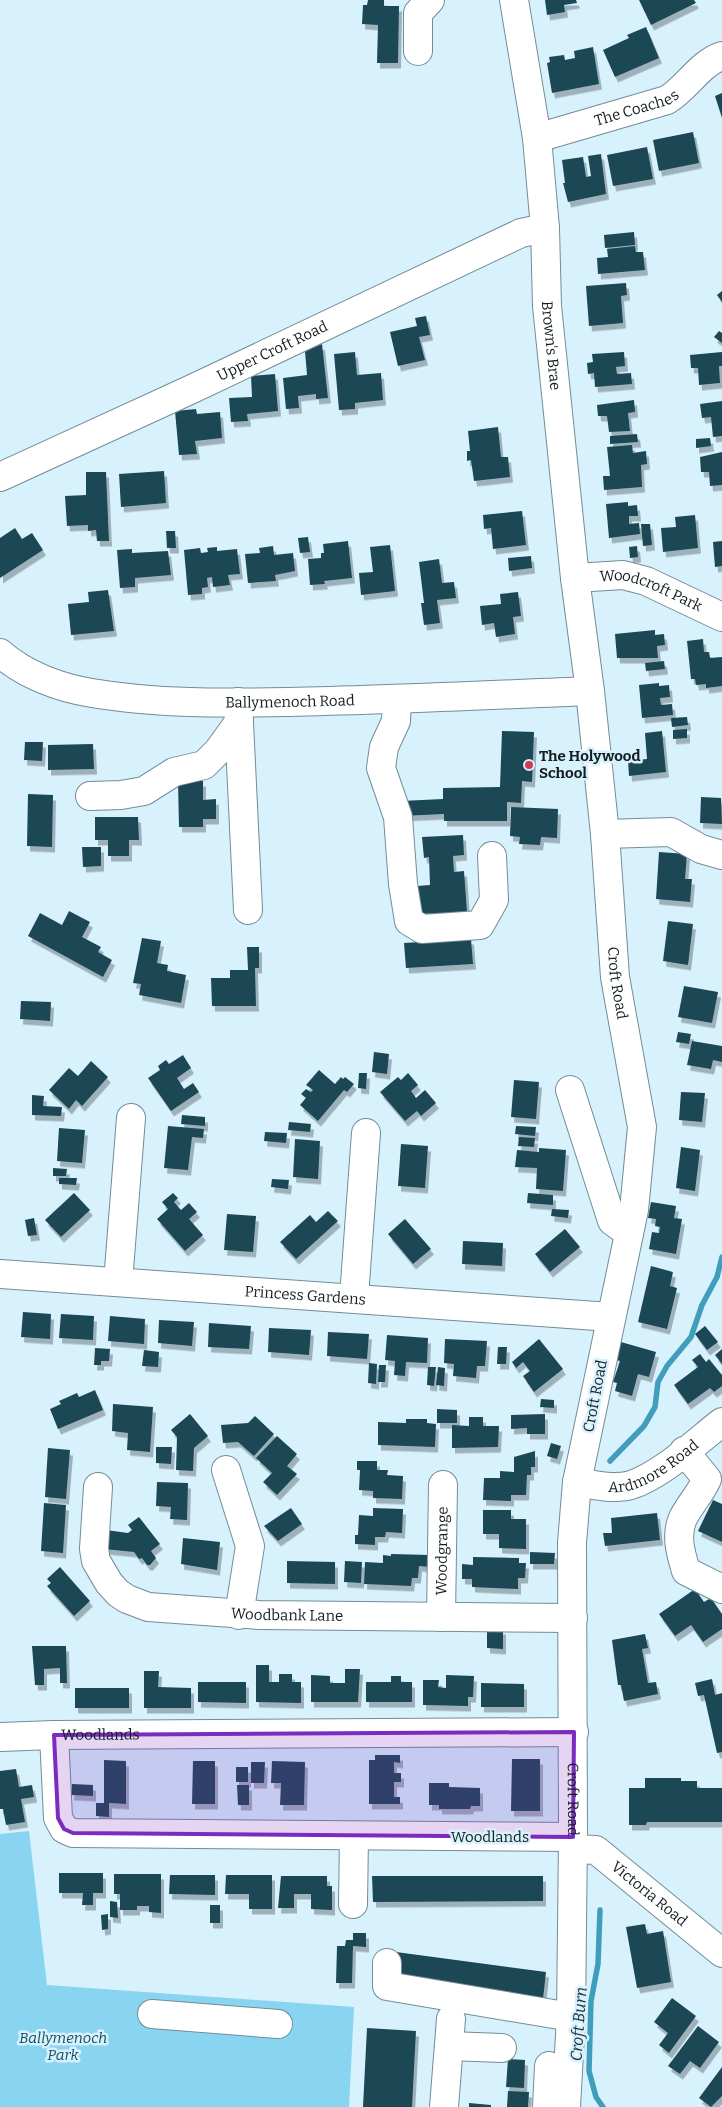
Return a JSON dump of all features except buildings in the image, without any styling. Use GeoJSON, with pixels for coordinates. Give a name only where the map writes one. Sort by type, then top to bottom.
{"type":"FeatureCollection","features":[{"type":"Feature","properties":{"kind":"street"},"geometry":{"type":"LineString","coordinates":[[418,51],[418,14],[430,0]]}},
{"type":"Feature","properties":{"kind":"street","name":"Brown's Brae"},"geometry":{"type":"LineString","coordinates":[[514,0],[537,138],[545,228],[546,306],[575,578],[590,691]]}},
{"type":"Feature","properties":{"kind":"street","name":"The Coaches"},"geometry":{"type":"LineString","coordinates":[[537,138],[656,105],[677,94],[712,60],[722,56]]}},
{"type":"Feature","properties":{"kind":"street","name":"Upper Croft Road"},"geometry":{"type":"LineString","coordinates":[[0,477],[192,389],[520,232],[545,228]]}},
{"type":"Feature","properties":{"kind":"street","name":"Woodcroft Park"},"geometry":{"type":"LineString","coordinates":[[575,578],[623,575],[646,581],[722,617]]}},
{"type":"Feature","properties":{"kind":"street","name":"Ballymenoch Road"},"geometry":{"type":"LineString","coordinates":[[0,653],[26,670],[48,681],[93,694],[165,700],[238,712],[397,699],[590,691]]}},
{"type":"Feature","properties":{"kind":"street","name":"Croft Road"},"geometry":{"type":"LineString","coordinates":[[566,2107],[571,2017],[573,1843],[572,1543],[577,1482],[629,1233],[642,1126],[615,977],[605,834],[590,691]]}},
{"type":"Feature","properties":{"kind":"street"},"geometry":{"type":"LineString","coordinates":[[397,699],[396,721],[384,747],[381,768],[398,817],[403,884],[409,921],[422,929],[480,925],[486,919],[494,900],[492,856]]}},
{"type":"Feature","properties":{"kind":"street"},"geometry":{"type":"LineString","coordinates":[[90,796],[121,795],[144,791],[174,772],[204,765],[218,751],[238,712]]}},
{"type":"Feature","properties":{"kind":"street"},"geometry":{"type":"LineString","coordinates":[[238,712],[248,910]]}},
{"type":"Feature","properties":{"kind":"street"},"geometry":{"type":"LineString","coordinates":[[605,834],[671,832],[701,849],[722,855]]}},
{"type":"Feature","properties":{"kind":"street"},"geometry":{"type":"LineString","coordinates":[[570,1090],[612,1221],[629,1233]]}},
{"type":"Feature","properties":{"kind":"street"},"geometry":{"type":"LineString","coordinates":[[118,1282],[132,1118]]}},
{"type":"Feature","properties":{"kind":"street"},"geometry":{"type":"LineString","coordinates":[[354,1297],[366,1133]]}},
{"type":"Feature","properties":{"kind":"street","name":"Princess Gardens"},"geometry":{"type":"LineString","coordinates":[[0,1274],[611,1316]]}},
{"type":"Feature","properties":{"kind":"street","name":"Ardmore Road"},"geometry":{"type":"LineString","coordinates":[[577,1482],[598,1486],[629,1486],[649,1478],[722,1422]]}},
{"type":"Feature","properties":{"kind":"street"},"geometry":{"type":"LineString","coordinates":[[684,1451],[713,1480]]}},
{"type":"Feature","properties":{"kind":"street"},"geometry":{"type":"LineString","coordinates":[[226,1470],[250,1546],[240,1615]]}},
{"type":"Feature","properties":{"kind":"street"},"geometry":{"type":"LineString","coordinates":[[713,1480],[707,1478],[702,1492],[683,1519],[678,1545],[686,1572],[722,1589]]}},
{"type":"Feature","properties":{"kind":"street","name":"Woodgrange"},"geometry":{"type":"LineString","coordinates":[[441,1617],[443,1485]]}},
{"type":"Feature","properties":{"kind":"street","name":"Woodbank Lane"},"geometry":{"type":"LineString","coordinates":[[98,1488],[94,1548],[102,1573],[118,1593],[127,1599],[148,1607],[240,1615],[573,1618]]}},
{"type":"Feature","properties":{"kind":"street","name":"Woodlands"},"geometry":{"type":"LineString","coordinates":[[573,1843],[354,1836],[68,1832],[61,1826],[58,1818],[54,1735],[574,1732]]}},
{"type":"Feature","properties":{"kind":"street"},"geometry":{"type":"LineString","coordinates":[[0,1738],[54,1735]]}},
{"type":"Feature","properties":{"kind":"street"},"geometry":{"type":"LineString","coordinates":[[353,1904],[354,1836]]}},
{"type":"Feature","properties":{"kind":"street","name":"Victoria Road"},"geometry":{"type":"LineString","coordinates":[[573,1843],[596,1850],[722,1953]]}},
{"type":"Feature","properties":{"kind":"street"},"geometry":{"type":"LineString","coordinates":[[386,1963],[387,1986],[571,2017]]}},
{"type":"Feature","properties":{"kind":"street"},"geometry":{"type":"LineString","coordinates":[[152,2014],[278,2024]]}},
{"type":"Feature","properties":{"kind":"street"},"geometry":{"type":"LineString","coordinates":[[444,2107],[450,2032],[502,2048]]}},
{"type":"Feature","properties":{"kind":"street"},"geometry":{"type":"LineString","coordinates":[[547,2107],[549,2066]]}},
{"type":"Feature","properties":{"kind":"highlighted area"},"geometry":{"type":"Polygon","coordinates":[[[574,1732],[573,1837],[73,1833],[64,1829],[58,1818],[54,1735],[574,1732]]]}},
{"type":"Feature","properties":{"kind":"green space","name":"Ballymenoch Park"},"geometry":{"type":"Polygon","coordinates":[[[29,1831],[47,1985],[354,2007],[349,2107],[0,2107],[0,1834],[29,1831]]]}},
{"type":"Feature","properties":{"kind":"waterway","name":"Croft Burn"},"geometry":{"type":"LineString","coordinates":[[610,1461],[644,1426],[655,1407],[658,1382],[667,1366],[691,1337],[702,1305],[717,1277],[722,1257]]}},
{"type":"Feature","properties":{"kind":"waterway","name":"Croft Burn"},"geometry":{"type":"LineString","coordinates":[[600,1910],[598,1964],[591,2001],[589,2071],[596,2097],[603,2107]]}},
{"type":"Feature","properties":{"kind":"place","name":"The Holywood School"},"geometry":{"type":"Point","coordinates":[529,765]}}]}
